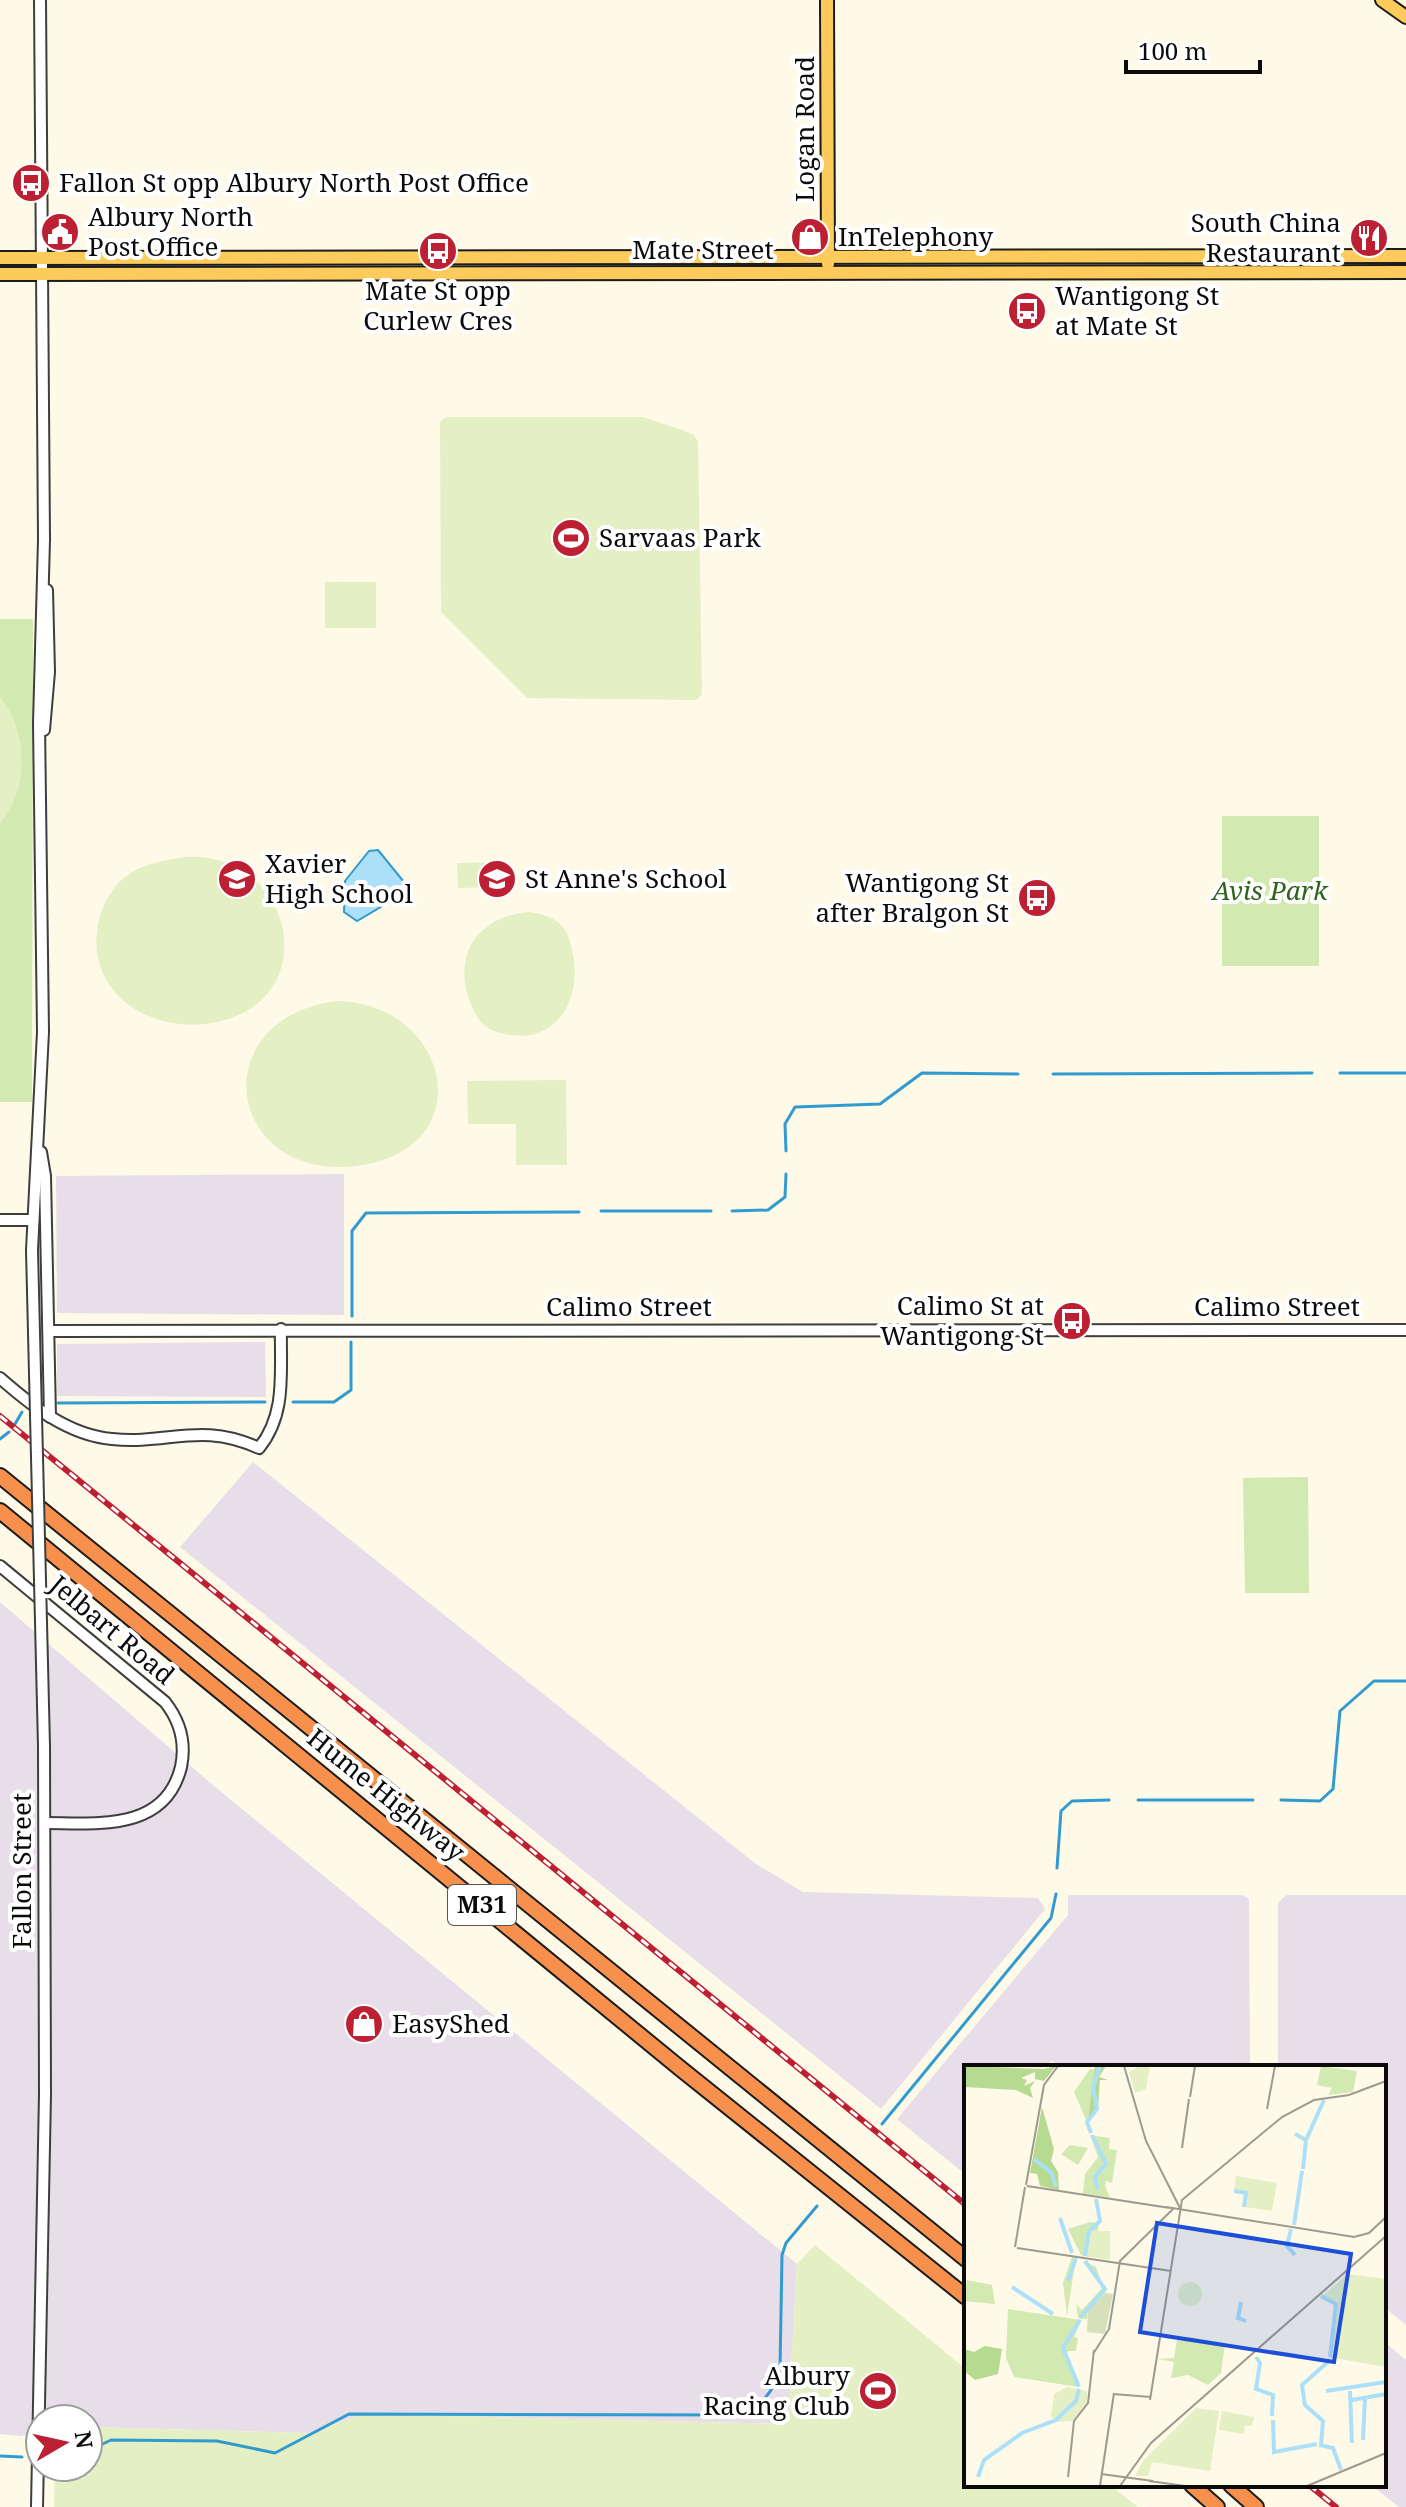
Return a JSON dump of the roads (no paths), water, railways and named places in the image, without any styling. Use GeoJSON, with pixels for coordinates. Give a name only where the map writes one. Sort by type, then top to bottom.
{"type":"FeatureCollection","features":[{"type":"Feature","properties":{"kind":"highway","name":"Hume Highway"},"geometry":{"type":"LineString","coordinates":[[0,1476],[964,2257]]}},
{"type":"Feature","properties":{"kind":"highway","name":"Hume Highway"},"geometry":{"type":"LineString","coordinates":[[0,1511],[681,2069],[964,2295]]}},
{"type":"Feature","properties":{"kind":"highway"},"geometry":{"type":"LineString","coordinates":[[1194,2487],[1217,2507]]}},
{"type":"Feature","properties":{"kind":"highway"},"geometry":{"type":"LineString","coordinates":[[1233,2487],[1256,2507]]}},
{"type":"Feature","properties":{"kind":"main road","name":"Logan Road"},"geometry":{"type":"LineString","coordinates":[[827,0],[827,272]]}},
{"type":"Feature","properties":{"kind":"main road"},"geometry":{"type":"LineString","coordinates":[[1382,0],[1406,17]]}},
{"type":"Feature","properties":{"kind":"main road","name":"Mate Street"},"geometry":{"type":"LineString","coordinates":[[0,258],[1406,256]]}},
{"type":"Feature","properties":{"kind":"main road","name":"Mate Street"},"geometry":{"type":"LineString","coordinates":[[0,274],[1406,272]]}},
{"type":"Feature","properties":{"kind":"street","name":"Fallon Street"},"geometry":{"type":"LineString","coordinates":[[37,2507],[45,2094],[45,1823],[32,1250],[43,1032],[42,755],[48,698],[44,626],[40,0]]}},
{"type":"Feature","properties":{"kind":"street"},"geometry":{"type":"LineString","coordinates":[[38,1134],[45,1176],[50,1417]]}},
{"type":"Feature","properties":{"kind":"street"},"geometry":{"type":"LineString","coordinates":[[0,1220],[33,1220]]}},
{"type":"Feature","properties":{"kind":"street"},"geometry":{"type":"LineString","coordinates":[[0,1378],[50,1417],[90,1436],[115,1440],[216,1434],[259,1448],[269,1437],[281,1400],[281,1329]]}},
{"type":"Feature","properties":{"kind":"street","name":"Calimo Street"},"geometry":{"type":"LineString","coordinates":[[49,1331],[1406,1330]]}},
{"type":"Feature","properties":{"kind":"street","name":"Jelbart Road"},"geometry":{"type":"LineString","coordinates":[[0,1566],[165,1702],[181,1733],[183,1748],[179,1774],[169,1793],[154,1809],[127,1821],[45,1823]]}},
{"type":"Feature","properties":{"kind":"water"},"geometry":{"type":"Polygon","coordinates":[[[378,850],[404,882],[406,892],[357,921],[344,912],[345,881],[369,851],[378,850]]]}},
{"type":"Feature","properties":{"kind":"waterway"},"geometry":{"type":"LineString","coordinates":[[786,1151],[785,1124],[795,1107],[880,1104],[922,1073],[1018,1074]]}},
{"type":"Feature","properties":{"kind":"waterway"},"geometry":{"type":"LineString","coordinates":[[1053,1074],[1312,1073]]}},
{"type":"Feature","properties":{"kind":"waterway"},"geometry":{"type":"LineString","coordinates":[[1340,1073],[1406,1073]]}},
{"type":"Feature","properties":{"kind":"waterway"},"geometry":{"type":"LineString","coordinates":[[732,1211],[768,1210],[785,1197],[786,1174]]}},
{"type":"Feature","properties":{"kind":"waterway"},"geometry":{"type":"LineString","coordinates":[[601,1211],[711,1211]]}},
{"type":"Feature","properties":{"kind":"waterway"},"geometry":{"type":"LineString","coordinates":[[352,1316],[352,1231],[366,1213],[579,1212]]}},
{"type":"Feature","properties":{"kind":"waterway"},"geometry":{"type":"LineString","coordinates":[[293,1402],[334,1402],[351,1390],[351,1342]]}},
{"type":"Feature","properties":{"kind":"waterway"},"geometry":{"type":"LineString","coordinates":[[58,1403],[265,1402]]}},
{"type":"Feature","properties":{"kind":"waterway"},"geometry":{"type":"LineString","coordinates":[[15,1424],[22,1412]]}},
{"type":"Feature","properties":{"kind":"waterway"},"geometry":{"type":"LineString","coordinates":[[0,1439],[9,1432]]}},
{"type":"Feature","properties":{"kind":"waterway"},"geometry":{"type":"LineString","coordinates":[[1281,1800],[1320,1801],[1333,1789],[1340,1711],[1374,1681],[1406,1681]]}},
{"type":"Feature","properties":{"kind":"waterway"},"geometry":{"type":"LineString","coordinates":[[1057,1868],[1061,1811],[1072,1801],[1109,1800]]}},
{"type":"Feature","properties":{"kind":"waterway"},"geometry":{"type":"LineString","coordinates":[[1138,1800],[1253,1800]]}},
{"type":"Feature","properties":{"kind":"waterway"},"geometry":{"type":"LineString","coordinates":[[882,2124],[1051,1918],[1056,1894]]}},
{"type":"Feature","properties":{"kind":"waterway"},"geometry":{"type":"LineString","coordinates":[[104,2443],[111,2440],[217,2441],[275,2453],[349,2414],[740,2415],[766,2397],[780,2369],[782,2255],[786,2243],[817,2206]]}},
{"type":"Feature","properties":{"kind":"waterway"},"geometry":{"type":"LineString","coordinates":[[0,2456],[22,2457]]}},
{"type":"Feature","properties":{"kind":"railway"},"geometry":{"type":"LineString","coordinates":[[0,1416],[964,2203]]}},
{"type":"Feature","properties":{"kind":"railway"},"geometry":{"type":"LineString","coordinates":[[1311,2487],[1336,2507]]}},
{"type":"Feature","properties":{"kind":"place","name":"Fallon St opp Albury North Post Office"},"geometry":{"type":"Point","coordinates":[31,183]}},
{"type":"Feature","properties":{"kind":"place","name":"Albury North Post Office"},"geometry":{"type":"Point","coordinates":[60,232]}},
{"type":"Feature","properties":{"kind":"place","name":"InTelephony"},"geometry":{"type":"Point","coordinates":[810,237]}},
{"type":"Feature","properties":{"kind":"place","name":"South China Restaurant"},"geometry":{"type":"Point","coordinates":[1369,238]}},
{"type":"Feature","properties":{"kind":"place","name":"Mate St opp Curlew Cres"},"geometry":{"type":"Point","coordinates":[438,251]}},
{"type":"Feature","properties":{"kind":"place","name":"Wantigong St at Mate St"},"geometry":{"type":"Point","coordinates":[1027,311]}},
{"type":"Feature","properties":{"kind":"place","name":"Sarvaas Park"},"geometry":{"type":"Point","coordinates":[571,538]}},
{"type":"Feature","properties":{"kind":"place","name":"Xavier High School"},"geometry":{"type":"Point","coordinates":[237,879]}},
{"type":"Feature","properties":{"kind":"place","name":"St Anne's School"},"geometry":{"type":"Point","coordinates":[497,879]}},
{"type":"Feature","properties":{"kind":"place","name":"Wantigong St after Bralgon St"},"geometry":{"type":"Point","coordinates":[1037,898]}},
{"type":"Feature","properties":{"kind":"place","name":"Calimo St at Wantigong St"},"geometry":{"type":"Point","coordinates":[1072,1321]}},
{"type":"Feature","properties":{"kind":"place","name":"EasyShed"},"geometry":{"type":"Point","coordinates":[364,2024]}},
{"type":"Feature","properties":{"kind":"place","name":"Albury Racing Club"},"geometry":{"type":"Point","coordinates":[878,2391]}},
{"type":"Feature","properties":{"kind":"park label","name":"Avis Park"},"geometry":{"type":"Point","coordinates":[1270,891]}}]}
